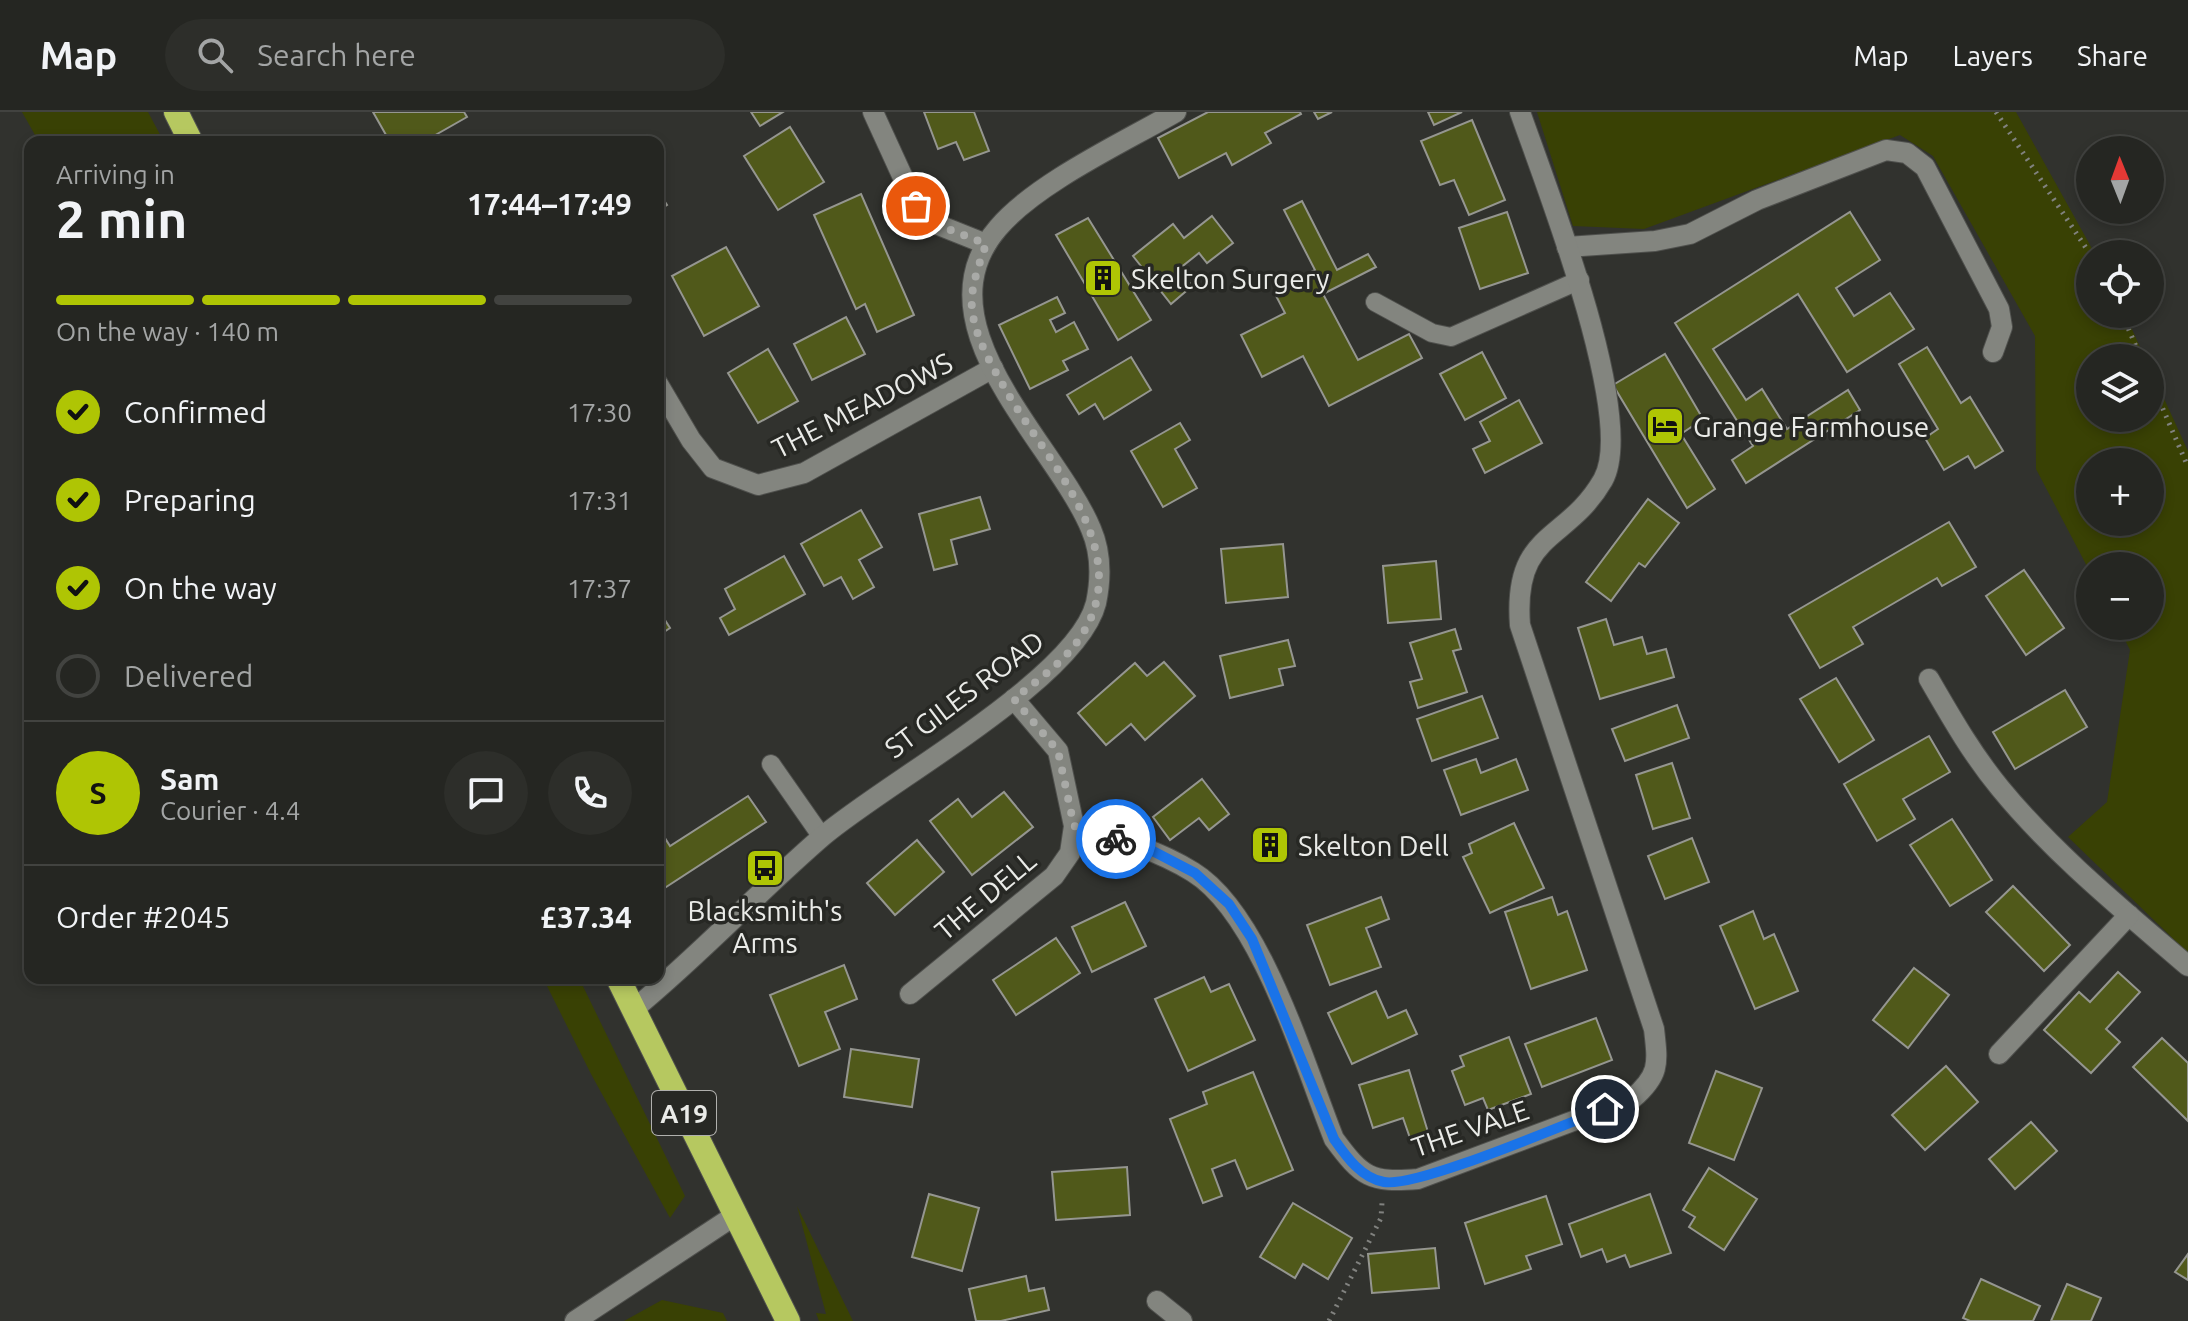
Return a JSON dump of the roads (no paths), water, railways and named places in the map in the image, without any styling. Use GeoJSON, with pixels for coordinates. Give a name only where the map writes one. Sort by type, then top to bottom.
{"type":"FeatureCollection","features":[{"type":"Feature","properties":{"kind":"highway","name":"A19"},"geometry":{"type":"LineString","coordinates":[[621,984],[788,1321]]}},
{"type":"Feature","properties":{"kind":"street"},"geometry":{"type":"LineString","coordinates":[[873,112],[916,206],[931,222],[986,244],[999,226],[1029,200],[1176,112]]}},
{"type":"Feature","properties":{"kind":"street"},"geometry":{"type":"LineString","coordinates":[[1520,112],[1580,280]]}},
{"type":"Feature","properties":{"kind":"street"},"geometry":{"type":"LineString","coordinates":[[1567,247],[1655,241],[1690,234],[1757,200],[1886,150],[1907,153],[1925,167],[1999,309],[2002,327],[1993,352]]}},
{"type":"Feature","properties":{"kind":"street","name":"ST GILES ROAD"},"geometry":{"type":"LineString","coordinates":[[634,1009],[673,977],[822,837],[1014,699],[1048,672],[1078,642],[1095,604],[1100,564],[1092,529],[993,368],[978,334],[972,308],[976,275],[986,244]]}},
{"type":"Feature","properties":{"kind":"street","name":"THE VALE"},"geometry":{"type":"LineString","coordinates":[[1074,826],[1147,848],[1195,873],[1229,904],[1252,939],[1334,1139],[1354,1167],[1383,1182],[1418,1179],[1632,1099],[1651,1083],[1657,1062],[1654,1029],[1533,672],[1520,625],[1518,595],[1522,571],[1604,478],[1609,456],[1607,411],[1597,349],[1580,280]]}},
{"type":"Feature","properties":{"kind":"street","name":"THE MEADOWS"},"geometry":{"type":"LineString","coordinates":[[664,394],[691,440],[713,468],[758,485],[804,473],[993,368]]}},
{"type":"Feature","properties":{"kind":"street"},"geometry":{"type":"LineString","coordinates":[[1929,679],[1963,739],[2001,790],[2129,915],[2188,966]]}},
{"type":"Feature","properties":{"kind":"street","name":"THE DELL"},"geometry":{"type":"LineString","coordinates":[[910,994],[1054,876],[1070,853],[1074,826],[1058,751],[1014,699]]}},
{"type":"Feature","properties":{"kind":"street"},"geometry":{"type":"LineString","coordinates":[[1999,1054],[2129,915]]}},
{"type":"Feature","properties":{"kind":"street"},"geometry":{"type":"LineString","coordinates":[[575,1321],[734,1216]]}},
{"type":"Feature","properties":{"kind":"street"},"geometry":{"type":"LineString","coordinates":[[1157,1301],[1182,1321]]}},
{"type":"Feature","properties":{"kind":"lane"},"geometry":{"type":"LineString","coordinates":[[1375,302],[1432,333],[1451,337],[1580,280]]}},
{"type":"Feature","properties":{"kind":"lane"},"geometry":{"type":"LineString","coordinates":[[771,764],[822,837]]}},
{"type":"Feature","properties":{"kind":"place","name":"Skelton Surgery"},"geometry":{"type":"Point","coordinates":[1103,278]}},
{"type":"Feature","properties":{"kind":"place","name":"Grange Farmhouse"},"geometry":{"type":"Point","coordinates":[1665,426]}},
{"type":"Feature","properties":{"kind":"place","name":"Skelton Dell"},"geometry":{"type":"Point","coordinates":[1270,845]}},
{"type":"Feature","properties":{"kind":"place","name":"Blacksmith's Arms"},"geometry":{"type":"Point","coordinates":[765,868]}}]}
